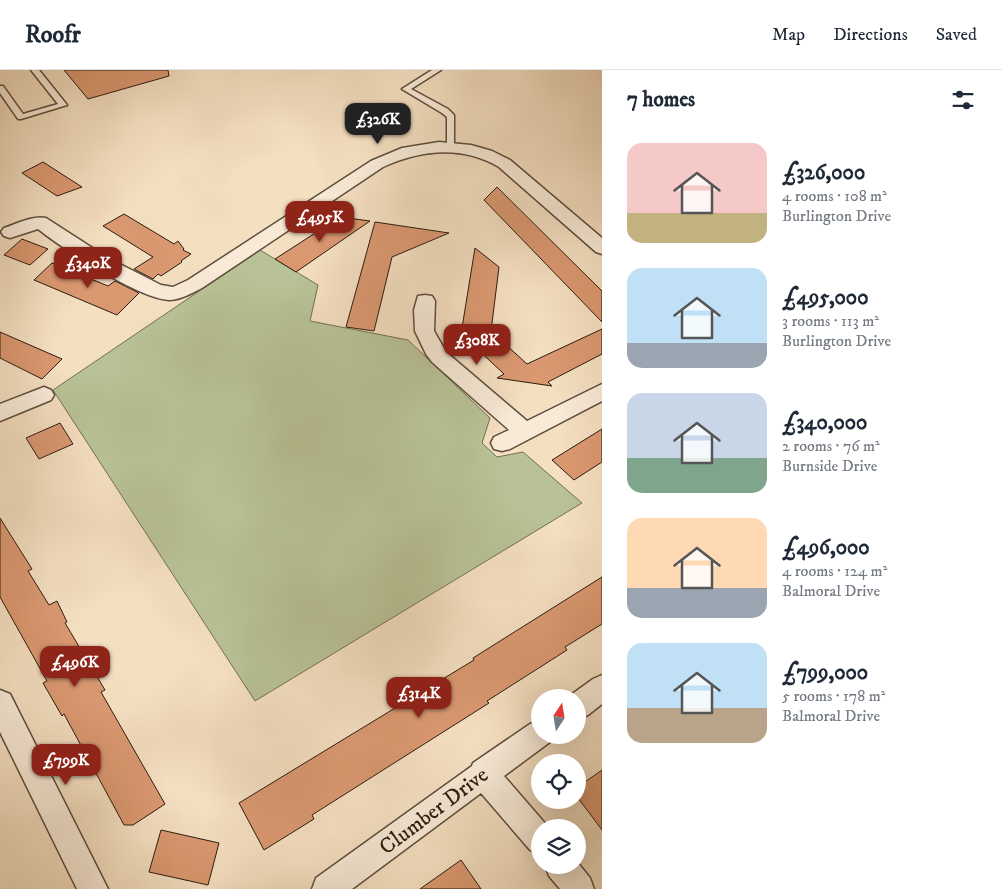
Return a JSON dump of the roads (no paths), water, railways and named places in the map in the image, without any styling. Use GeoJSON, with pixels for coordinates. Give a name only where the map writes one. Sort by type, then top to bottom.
{"type":"FeatureCollection","features":[{"type":"Feature","properties":{"kind":"street"},"geometry":{"type":"LineString","coordinates":[[10,232],[40,222],[52,233],[137,282],[168,294],[195,284],[369,169],[395,154],[423,148],[451,146],[477,152],[502,161],[602,248]]}},
{"type":"Feature","properties":{"kind":"street"},"geometry":{"type":"LineString","coordinates":[[425,301],[422,325],[428,343],[439,356],[524,431]]}},
{"type":"Feature","properties":{"kind":"street"},"geometry":{"type":"LineString","coordinates":[[502,444],[602,392]]}},
{"type":"Feature","properties":{"kind":"street"},"geometry":{"type":"LineString","coordinates":[[2,408],[44,395]]}},
{"type":"Feature","properties":{"kind":"street"},"geometry":{"type":"LineString","coordinates":[[586,700],[602,688]]}},
{"type":"Feature","properties":{"kind":"street"},"geometry":{"type":"LineString","coordinates":[[0,703],[92,889]]}},
{"type":"Feature","properties":{"kind":"street","name":"Clumber Drive"},"geometry":{"type":"LineString","coordinates":[[328,889],[531,739]]}},
{"type":"Feature","properties":{"kind":"street"},"geometry":{"type":"LineString","coordinates":[[483,773],[531,829]]}},
{"type":"Feature","properties":{"kind":"street"},"geometry":{"type":"LineString","coordinates":[[567,874],[579,889]]}},
{"type":"Feature","properties":{"kind":"lane"},"geometry":{"type":"LineString","coordinates":[[0,88],[21,117],[64,105],[35,70]]}},
{"type":"Feature","properties":{"kind":"lane"},"geometry":{"type":"LineString","coordinates":[[437,70],[406,89],[445,111],[451,118],[451,146]]}}]}
